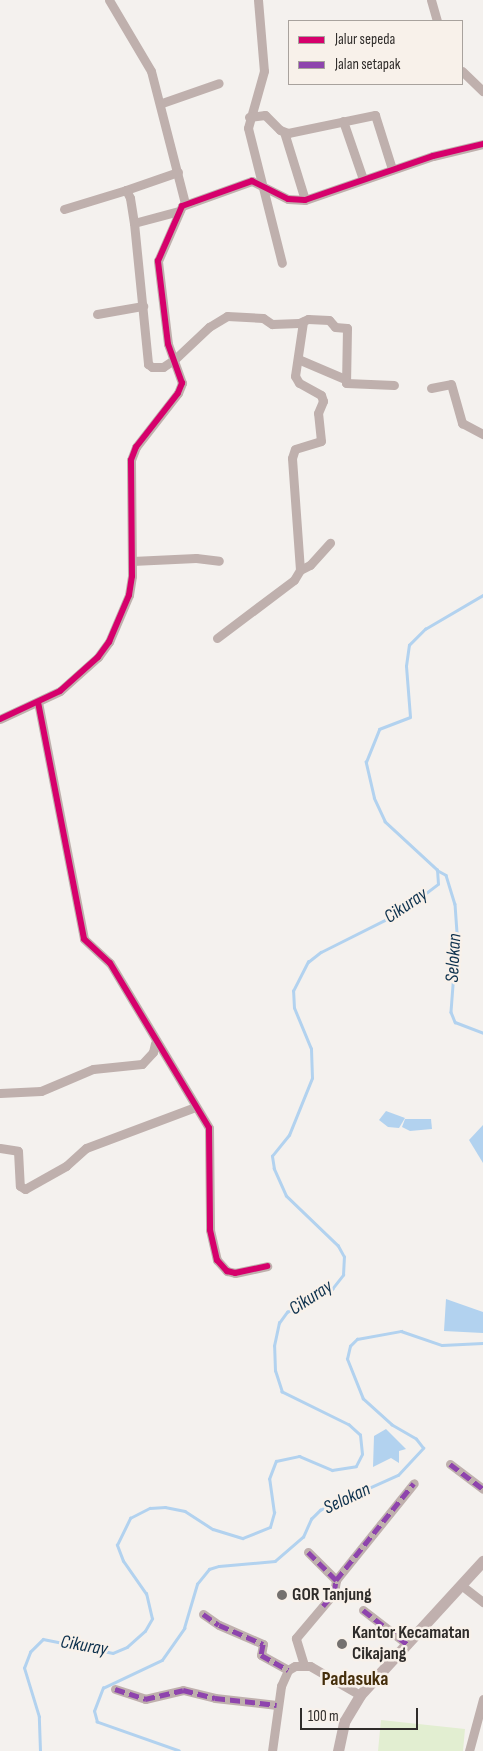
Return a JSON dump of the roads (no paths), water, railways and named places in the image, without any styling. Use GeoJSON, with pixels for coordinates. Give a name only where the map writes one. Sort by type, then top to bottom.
{"type":"FeatureCollection","features":[{"type":"Feature","properties":{"kind":"main road"},"geometry":{"type":"LineString","coordinates":[[338,1751],[344,1722],[360,1695],[483,1561]]}},
{"type":"Feature","properties":{"kind":"street"},"geometry":{"type":"LineString","coordinates":[[0,719],[66,688],[106,647],[131,589],[131,460],[136,447],[180,389],[181,377],[168,344],[158,261],[182,207],[178,172],[162,103],[151,71],[109,0]]}},
{"type":"Feature","properties":{"kind":"street"},"geometry":{"type":"LineString","coordinates":[[258,0],[264,71],[249,117],[249,134],[282,263]]}},
{"type":"Feature","properties":{"kind":"street"},"geometry":{"type":"LineString","coordinates":[[431,0],[437,20]]}},
{"type":"Feature","properties":{"kind":"street"},"geometry":{"type":"LineString","coordinates":[[463,73],[483,91]]}},
{"type":"Feature","properties":{"kind":"street"},"geometry":{"type":"LineString","coordinates":[[162,103],[219,83]]}},
{"type":"Feature","properties":{"kind":"street"},"geometry":{"type":"LineString","coordinates":[[249,117],[265,115],[284,132],[305,200]]}},
{"type":"Feature","properties":{"kind":"street"},"geometry":{"type":"LineString","coordinates":[[284,132],[377,117],[392,169]]}},
{"type":"Feature","properties":{"kind":"street"},"geometry":{"type":"LineString","coordinates":[[343,122],[363,179]]}},
{"type":"Feature","properties":{"kind":"street"},"geometry":{"type":"LineString","coordinates":[[134,223],[182,207],[245,182],[260,182],[288,199],[305,200],[392,169],[483,144]]}},
{"type":"Feature","properties":{"kind":"street"},"geometry":{"type":"LineString","coordinates":[[64,209],[178,172]]}},
{"type":"Feature","properties":{"kind":"street"},"geometry":{"type":"LineString","coordinates":[[126,190],[130,198],[134,223],[148,364],[152,367],[163,367],[175,359],[211,325],[227,316],[263,318],[270,324],[303,322],[308,319],[330,320],[335,327],[347,328],[345,379]]}},
{"type":"Feature","properties":{"kind":"street"},"geometry":{"type":"LineString","coordinates":[[97,314],[143,306]]}},
{"type":"Feature","properties":{"kind":"street"},"geometry":{"type":"LineString","coordinates":[[300,570],[292,458],[295,450],[321,441],[318,413],[323,401],[320,395],[299,383],[296,376],[303,322]]}},
{"type":"Feature","properties":{"kind":"street"},"geometry":{"type":"LineString","coordinates":[[298,359],[345,379],[346,383],[394,385]]}},
{"type":"Feature","properties":{"kind":"street"},"geometry":{"type":"LineString","coordinates":[[432,388],[451,384],[462,423],[483,434]]}},
{"type":"Feature","properties":{"kind":"street"},"geometry":{"type":"LineString","coordinates":[[217,638],[294,580],[300,570],[310,565],[330,543]]}},
{"type":"Feature","properties":{"kind":"street"},"geometry":{"type":"LineString","coordinates":[[132,561],[196,558],[219,561]]}},
{"type":"Feature","properties":{"kind":"street"},"geometry":{"type":"LineString","coordinates":[[38,702],[84,939],[108,959],[155,1043],[167,1056],[211,1136],[210,1230],[217,1260],[227,1271],[235,1273],[267,1266]]}},
{"type":"Feature","properties":{"kind":"street"},"geometry":{"type":"LineString","coordinates":[[0,1093],[41,1092],[93,1069],[142,1064],[150,1057],[155,1043]]}},
{"type":"Feature","properties":{"kind":"street"},"geometry":{"type":"LineString","coordinates":[[0,1148],[18,1151],[20,1186],[25,1189],[66,1166],[86,1148],[195,1107]]}},
{"type":"Feature","properties":{"kind":"street"},"geometry":{"type":"LineString","coordinates":[[450,1464],[483,1489]]}},
{"type":"Feature","properties":{"kind":"street"},"geometry":{"type":"LineString","coordinates":[[360,1695],[304,1665],[296,1638],[334,1593],[336,1580],[414,1483]]}},
{"type":"Feature","properties":{"kind":"street"},"geometry":{"type":"LineString","coordinates":[[308,1552],[336,1580]]}},
{"type":"Feature","properties":{"kind":"street"},"geometry":{"type":"LineString","coordinates":[[461,1585],[483,1602]]}},
{"type":"Feature","properties":{"kind":"street"},"geometry":{"type":"LineString","coordinates":[[364,1610],[406,1644]]}},
{"type":"Feature","properties":{"kind":"street"},"geometry":{"type":"LineString","coordinates":[[203,1614],[219,1625],[263,1644],[261,1655],[288,1670],[304,1665]]}},
{"type":"Feature","properties":{"kind":"street"},"geometry":{"type":"LineString","coordinates":[[272,1751],[277,1704],[288,1670]]}},
{"type":"Feature","properties":{"kind":"street"},"geometry":{"type":"LineString","coordinates":[[115,1689],[145,1699],[183,1690],[200,1691],[215,1698],[277,1704]]}},
{"type":"Feature","properties":{"kind":"street"},"geometry":{"type":"LineString","coordinates":[[469,1751],[483,1699]]}},
{"type":"Feature","properties":{"kind":"water"},"geometry":{"type":"Polygon","coordinates":[[[386,1111],[405,1118],[399,1128],[388,1127],[379,1120],[386,1111]]]}},
{"type":"Feature","properties":{"kind":"water"},"geometry":{"type":"Polygon","coordinates":[[[405,1119],[431,1119],[432,1129],[410,1131],[402,1127],[405,1119]]]}},
{"type":"Feature","properties":{"kind":"water"},"geometry":{"type":"Polygon","coordinates":[[[483,1125],[483,1163],[469,1140],[483,1125]]]}},
{"type":"Feature","properties":{"kind":"water"},"geometry":{"type":"Polygon","coordinates":[[[446,1299],[483,1312],[483,1333],[444,1331],[446,1299]]]}},
{"type":"Feature","properties":{"kind":"water"},"geometry":{"type":"Polygon","coordinates":[[[386,1429],[406,1449],[399,1451],[399,1463],[391,1458],[373,1467],[374,1436],[386,1429]]]}},
{"type":"Feature","properties":{"kind":"waterway","name":"Cikuray"},"geometry":{"type":"LineString","coordinates":[[40,1751],[39,1717],[24,1668],[30,1652],[43,1639],[113,1653],[127,1647],[145,1631],[152,1619],[146,1594],[123,1561],[117,1545],[130,1518],[150,1508],[165,1507],[185,1511],[213,1529],[243,1538],[270,1527],[274,1513],[269,1479],[276,1461],[299,1456],[332,1470],[356,1466],[362,1454],[360,1435],[349,1425],[282,1392],[275,1371],[274,1346],[279,1323],[287,1312],[332,1289],[343,1275],[344,1257],[338,1246],[286,1196],[274,1169],[272,1156],[289,1135],[312,1078],[311,1049],[294,1008],[293,991],[308,962],[321,952],[401,912],[438,884],[437,870],[385,822],[374,798],[366,762],[379,729],[410,717],[406,666],[409,645],[425,629],[483,595]]}},
{"type":"Feature","properties":{"kind":"waterway","name":"Selokan"},"geometry":{"type":"LineString","coordinates":[[437,870],[446,875],[455,904],[457,932],[451,1012],[455,1022],[483,1033]]}},
{"type":"Feature","properties":{"kind":"waterway","name":"Selokan"},"geometry":{"type":"LineString","coordinates":[[179,1751],[97,1722],[94,1711],[103,1688],[162,1660],[184,1628],[197,1584],[209,1569],[219,1566],[275,1561],[303,1537],[311,1519],[320,1510],[398,1475],[423,1448],[416,1439],[392,1425],[363,1399],[347,1359],[350,1346],[357,1339],[401,1331],[442,1345],[483,1343]]}},
{"type":"Feature","properties":{"kind":"place","name":"GOR Tanjung"},"geometry":{"type":"Point","coordinates":[282,1595]}},
{"type":"Feature","properties":{"kind":"place","name":"Kantor Kecamatan Cikajang"},"geometry":{"type":"Point","coordinates":[342,1644]}},
{"type":"Feature","properties":{"kind":"district","name":"Padasuka"},"geometry":{"type":"Point","coordinates":[355,1679]}}]}
